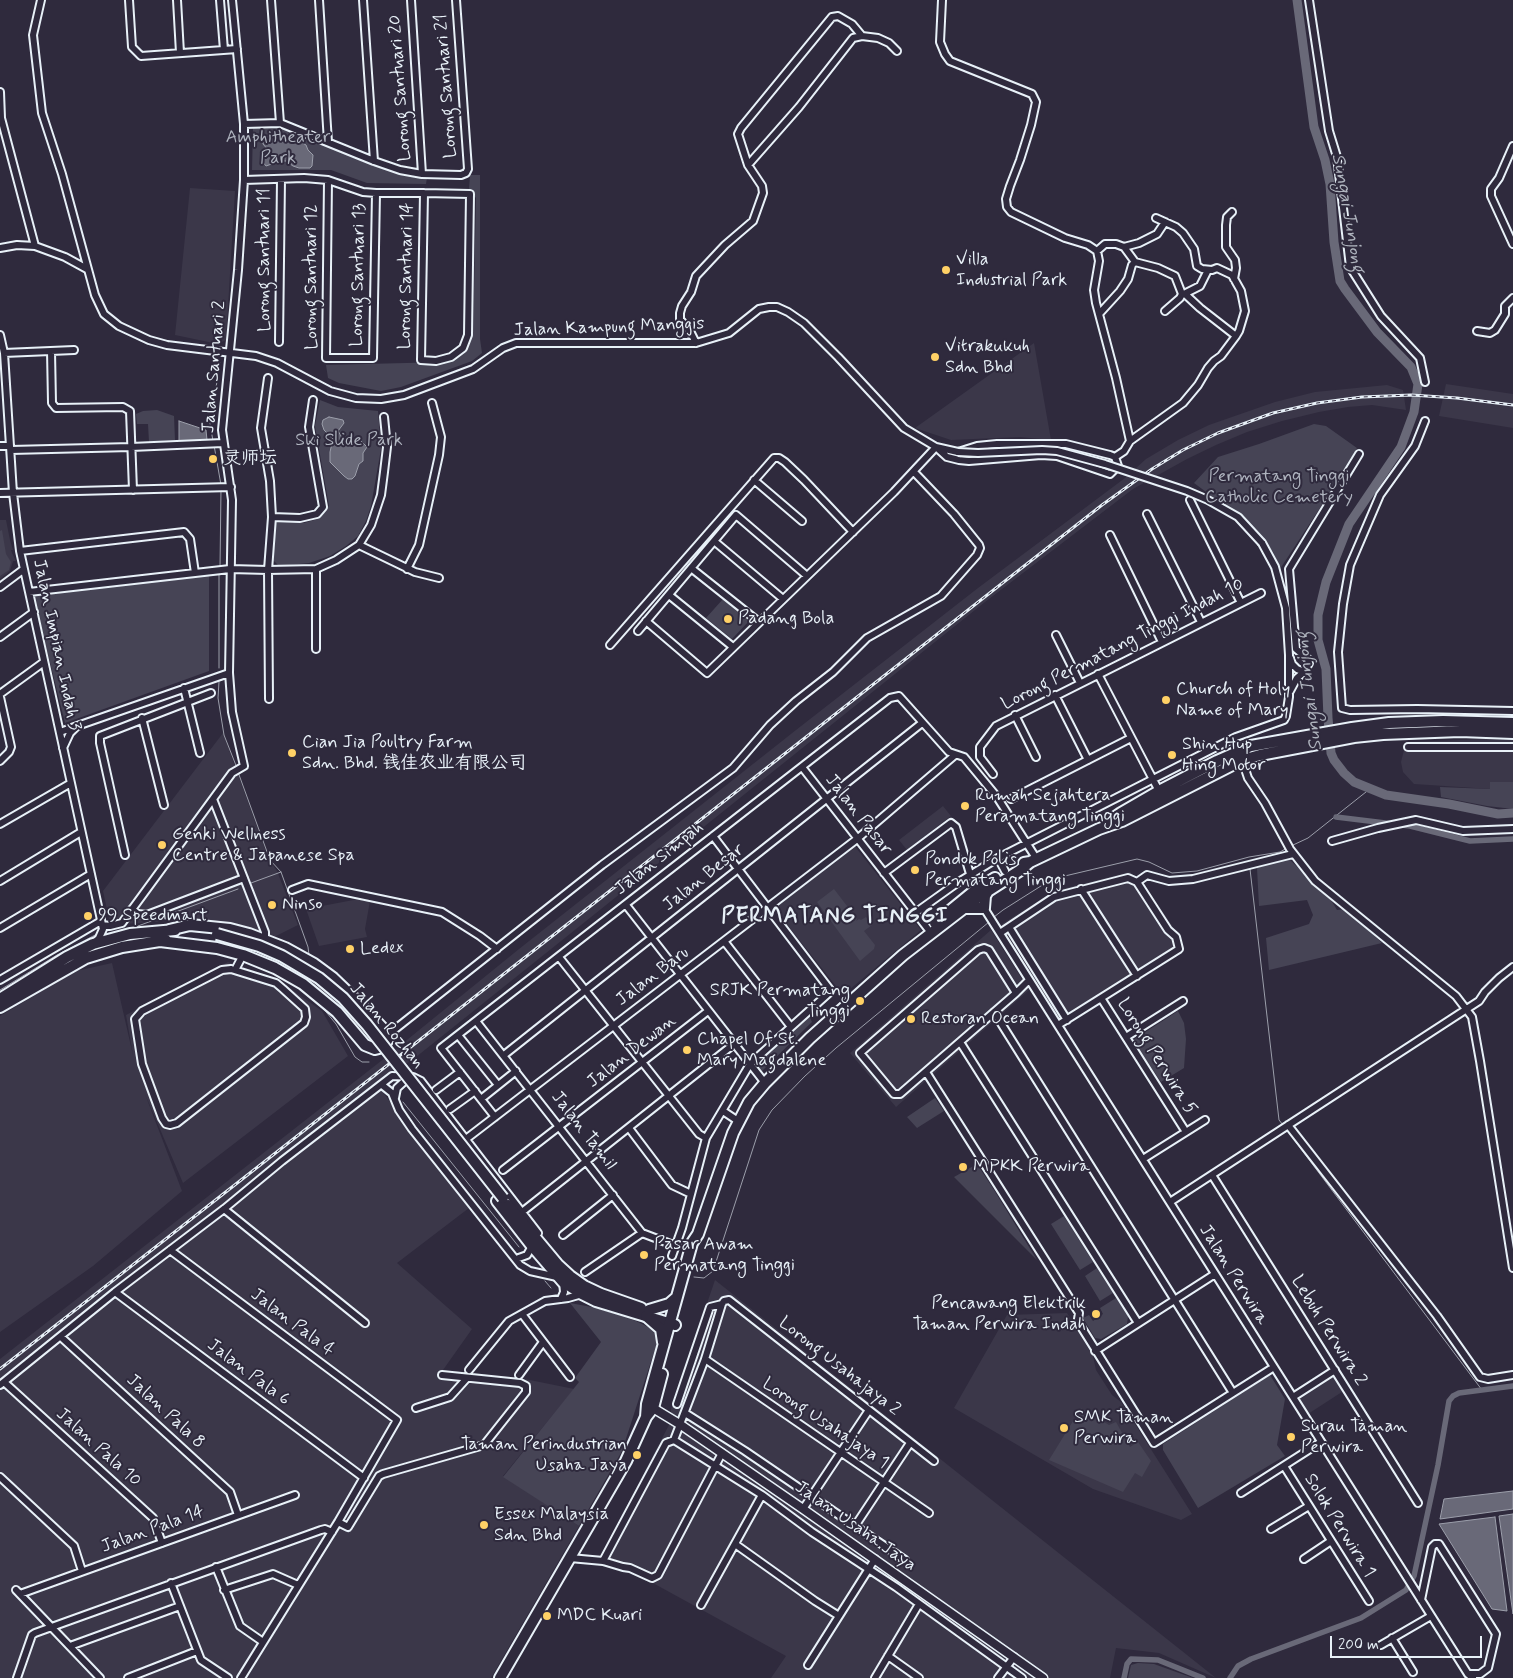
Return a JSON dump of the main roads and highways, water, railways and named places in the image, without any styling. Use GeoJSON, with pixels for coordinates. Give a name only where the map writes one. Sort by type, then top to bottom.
{"type":"FeatureCollection","features":[{"type":"Feature","properties":{"kind":"main road"},"geometry":{"type":"LineString","coordinates":[[1099,828],[1120,813],[1159,791],[1251,746],[1315,739],[1389,723],[1513,723]]}},
{"type":"Feature","properties":{"kind":"main road"},"geometry":{"type":"LineString","coordinates":[[1353,732],[1460,731],[1513,733]]}},
{"type":"Feature","properties":{"kind":"main road"},"geometry":{"type":"LineString","coordinates":[[903,955],[907,947],[928,929],[1006,871],[1019,864],[1033,860],[1099,828],[1122,821],[1242,760],[1315,739]]}},
{"type":"Feature","properties":{"kind":"main road"},"geometry":{"type":"LineString","coordinates":[[1159,791],[1164,795],[1171,796]]}},
{"type":"Feature","properties":{"kind":"main road"},"geometry":{"type":"LineString","coordinates":[[500,1678],[626,1461],[646,1417],[692,1244],[698,1234],[738,1120],[749,1102],[765,1083],[810,1038],[903,955],[964,908],[975,895],[989,890],[1033,860]]}},
{"type":"Feature","properties":{"kind":"main road"},"geometry":{"type":"LineString","coordinates":[[964,908],[986,911],[985,896],[989,890]]}},
{"type":"Feature","properties":{"kind":"main road"},"geometry":{"type":"LineString","coordinates":[[160,941],[217,948],[243,955],[275,968],[303,984],[337,1012],[369,1048],[379,1048],[386,1044],[388,1039],[384,1028],[333,978],[314,964],[285,948],[240,931],[211,926],[190,925],[169,930]]}},
{"type":"Feature","properties":{"kind":"main road","name":"Jalan Rozhan"},"geometry":{"type":"LineString","coordinates":[[0,999],[67,957],[93,944],[119,936],[169,930],[259,946],[282,956],[318,978],[343,998],[367,1025],[500,1199],[532,1246],[564,1278],[582,1294],[596,1301],[673,1321]]}},
{"type":"Feature","properties":{"kind":"main road","name":"Jalan Rozhan"},"geometry":{"type":"LineString","coordinates":[[0,1007],[86,958],[122,947],[176,938],[216,938]]}},
{"type":"Feature","properties":{"kind":"main road","name":"Jalan Rozhan"},"geometry":{"type":"LineString","coordinates":[[500,1199],[558,1265],[564,1278],[647,1313]]}},
{"type":"Feature","properties":{"kind":"main road"},"geometry":{"type":"LineString","coordinates":[[650,1406],[664,1346],[698,1246],[698,1234]]}},
{"type":"Feature","properties":{"kind":"main road"},"geometry":{"type":"LineString","coordinates":[[664,1346],[660,1329],[647,1313],[669,1304],[677,1297]]}},
{"type":"Feature","properties":{"kind":"water"},"geometry":{"type":"Polygon","coordinates":[[[273,136],[283,142],[291,139],[306,145],[313,155],[312,166],[310,168],[299,168],[286,161],[280,161],[266,166],[262,161],[268,150],[263,144],[263,140],[273,136]]]}},
{"type":"Feature","properties":{"kind":"water"},"geometry":{"type":"Polygon","coordinates":[[[329,417],[343,420],[344,423],[338,431],[343,439],[349,442],[360,440],[367,447],[363,453],[363,461],[359,464],[352,479],[344,476],[330,462],[333,439],[324,430],[322,424],[323,420],[329,417]]]}},
{"type":"Feature","properties":{"kind":"water"},"geometry":{"type":"Polygon","coordinates":[[[179,421],[206,430],[207,440],[179,442],[179,421]]]}},
{"type":"Feature","properties":{"kind":"water"},"geometry":{"type":"Polygon","coordinates":[[[1513,1491],[1513,1509],[1440,1519],[1444,1499],[1513,1491]]]}},
{"type":"Feature","properties":{"kind":"water"},"geometry":{"type":"Polygon","coordinates":[[[1513,1514],[1513,1614],[1499,1516],[1513,1514]]]}},
{"type":"Feature","properties":{"kind":"water"},"geometry":{"type":"Polygon","coordinates":[[[1495,1517],[1507,1611],[1492,1609],[1439,1524],[1495,1517]]]}},
{"type":"Feature","properties":{"kind":"waterway","name":"Sungai Junjong"},"geometry":{"type":"LineString","coordinates":[[1297,0],[1314,127],[1325,160],[1330,184],[1334,242],[1340,281],[1377,332],[1411,367],[1418,384],[1414,412],[1401,447],[1349,524],[1326,582],[1318,615],[1318,640],[1326,669],[1331,753],[1344,773],[1354,782],[1386,795],[1449,804],[1498,814],[1513,813]]}},
{"type":"Feature","properties":{"kind":"waterway"},"geometry":{"type":"LineString","coordinates":[[213,441],[210,424],[220,363]]}},
{"type":"Feature","properties":{"kind":"waterway"},"geometry":{"type":"LineString","coordinates":[[214,445],[221,485]]}},
{"type":"Feature","properties":{"kind":"waterway"},"geometry":{"type":"LineString","coordinates":[[220,568],[221,489]]}},
{"type":"Feature","properties":{"kind":"waterway"},"geometry":{"type":"LineString","coordinates":[[219,572],[219,668]]}},
{"type":"Feature","properties":{"kind":"waterway"},"geometry":{"type":"LineString","coordinates":[[219,682],[218,698],[224,735],[237,768]]}},
{"type":"Feature","properties":{"kind":"waterway"},"geometry":{"type":"LineString","coordinates":[[238,772],[270,860],[281,872],[308,947],[309,955]]}},
{"type":"Feature","properties":{"kind":"waterway"},"geometry":{"type":"LineString","coordinates":[[1291,846],[1308,838],[1371,788]]}},
{"type":"Feature","properties":{"kind":"waterway"},"geometry":{"type":"LineString","coordinates":[[1336,817],[1410,826],[1470,841],[1513,839]]}},
{"type":"Feature","properties":{"kind":"waterway"},"geometry":{"type":"LineString","coordinates":[[994,917],[1052,879],[1137,859],[1149,862],[1172,873],[1197,871],[1249,857],[1280,852],[1287,848]]}},
{"type":"Feature","properties":{"kind":"waterway"},"geometry":{"type":"LineString","coordinates":[[1250,869],[1279,1120],[1283,1125]]}},
{"type":"Feature","properties":{"kind":"waterway"},"geometry":{"type":"LineString","coordinates":[[251,883],[281,872]]}},
{"type":"Feature","properties":{"kind":"waterway"},"geometry":{"type":"LineString","coordinates":[[138,926],[238,889]]}},
{"type":"Feature","properties":{"kind":"waterway"},"geometry":{"type":"LineString","coordinates":[[694,1277],[704,1278],[713,1271],[759,1130],[772,1110],[836,1048],[989,922]]}},
{"type":"Feature","properties":{"kind":"waterway"},"geometry":{"type":"LineString","coordinates":[[0,990],[57,955],[97,934]]}},
{"type":"Feature","properties":{"kind":"waterway"},"geometry":{"type":"LineString","coordinates":[[303,991],[322,1007],[336,1024],[355,1057],[362,1062],[369,1062]]}},
{"type":"Feature","properties":{"kind":"waterway"},"geometry":{"type":"LineString","coordinates":[[403,1102],[519,1247]]}},
{"type":"Feature","properties":{"kind":"waterway"},"geometry":{"type":"LineString","coordinates":[[1286,1129],[1482,1390]]}},
{"type":"Feature","properties":{"kind":"waterway"},"geometry":{"type":"LineString","coordinates":[[545,1281],[551,1288]]}},
{"type":"Feature","properties":{"kind":"waterway"},"geometry":{"type":"LineString","coordinates":[[1230,1678],[1238,1666],[1251,1659],[1361,1618],[1406,1590],[1414,1576],[1438,1465],[1449,1401],[1459,1393],[1513,1386]]}},
{"type":"Feature","properties":{"kind":"waterway"},"geometry":{"type":"LineString","coordinates":[[1124,1678],[1127,1664],[1131,1659],[1158,1660],[1203,1678]]}},
{"type":"Feature","properties":{"kind":"railway"},"geometry":{"type":"LineString","coordinates":[[0,1369],[1102,505],[1152,469],[1183,450],[1218,433],[1273,413],[1317,403],[1362,397],[1411,395],[1457,398],[1513,405]]}},
{"type":"Feature","properties":{"kind":"place","name":"Villa Industrial Park"},"geometry":{"type":"Point","coordinates":[946,270]}},
{"type":"Feature","properties":{"kind":"place","name":"Vitrakukuh Sdn Bhd"},"geometry":{"type":"Point","coordinates":[935,357]}},
{"type":"Feature","properties":{"kind":"place","name":"灵师坛"},"geometry":{"type":"Point","coordinates":[213,459]}},
{"type":"Feature","properties":{"kind":"place","name":"Padang Bola"},"geometry":{"type":"Point","coordinates":[728,619]}},
{"type":"Feature","properties":{"kind":"place","name":"Church of Holy Name of Mary"},"geometry":{"type":"Point","coordinates":[1166,700]}},
{"type":"Feature","properties":{"kind":"place","name":"Cian Jia Poultry Farm Sdn. Bhd. 钱佳农业有限公司"},"geometry":{"type":"Point","coordinates":[292,753]}},
{"type":"Feature","properties":{"kind":"place","name":"Shin Hup Hing Motor"},"geometry":{"type":"Point","coordinates":[1172,755]}},
{"type":"Feature","properties":{"kind":"place","name":"Rumah Sejahtera Peramatang Tinggi"},"geometry":{"type":"Point","coordinates":[965,806]}},
{"type":"Feature","properties":{"kind":"place","name":"Genki Wellness Centre & Japanese Spa"},"geometry":{"type":"Point","coordinates":[162,845]}},
{"type":"Feature","properties":{"kind":"place","name":"Pondok Polis Permatang Tinggi"},"geometry":{"type":"Point","coordinates":[915,870]}},
{"type":"Feature","properties":{"kind":"place","name":"Ninso"},"geometry":{"type":"Point","coordinates":[272,905]}},
{"type":"Feature","properties":{"kind":"place","name":"99 Speedmart"},"geometry":{"type":"Point","coordinates":[88,916]}},
{"type":"Feature","properties":{"kind":"place","name":"Ledex"},"geometry":{"type":"Point","coordinates":[350,949]}},
{"type":"Feature","properties":{"kind":"place","name":"SRJK Permatang Tinggi"},"geometry":{"type":"Point","coordinates":[860,1001]}},
{"type":"Feature","properties":{"kind":"place","name":"Restoran Ocean"},"geometry":{"type":"Point","coordinates":[911,1019]}},
{"type":"Feature","properties":{"kind":"place","name":"Chapel Of St. Mary Magdalene"},"geometry":{"type":"Point","coordinates":[687,1050]}},
{"type":"Feature","properties":{"kind":"place","name":"MPKK Perwira"},"geometry":{"type":"Point","coordinates":[963,1167]}},
{"type":"Feature","properties":{"kind":"place","name":"Pasar Awam Permatang Tinggi"},"geometry":{"type":"Point","coordinates":[644,1255]}},
{"type":"Feature","properties":{"kind":"place","name":"Pencawang Elektrik Taman Perwira Indah"},"geometry":{"type":"Point","coordinates":[1096,1314]}},
{"type":"Feature","properties":{"kind":"place","name":"SMK Taman Perwira"},"geometry":{"type":"Point","coordinates":[1064,1428]}},
{"type":"Feature","properties":{"kind":"place","name":"Surau Taman Perwira"},"geometry":{"type":"Point","coordinates":[1291,1437]}},
{"type":"Feature","properties":{"kind":"place","name":"Taman Perindustrian Usaha Jaya"},"geometry":{"type":"Point","coordinates":[637,1455]}},
{"type":"Feature","properties":{"kind":"place","name":"Essex Malaysia Sdn Bhd"},"geometry":{"type":"Point","coordinates":[484,1525]}},
{"type":"Feature","properties":{"kind":"place","name":"MDC Kuari"},"geometry":{"type":"Point","coordinates":[547,1616]}},
{"type":"Feature","properties":{"kind":"district","name":"PERMATANG TINGGI"},"geometry":{"type":"Point","coordinates":[835,917]}},
{"type":"Feature","properties":{"kind":"park label","name":"Amphitheater Park"},"geometry":{"type":"Point","coordinates":[278,148]}},
{"type":"Feature","properties":{"kind":"park label","name":"Ski Slide Park"},"geometry":{"type":"Point","coordinates":[349,441]}},
{"type":"Feature","properties":{"kind":"park label","name":"Permatang Tinggi Catholic Cemetery"},"geometry":{"type":"Point","coordinates":[1279,487]}}]}
